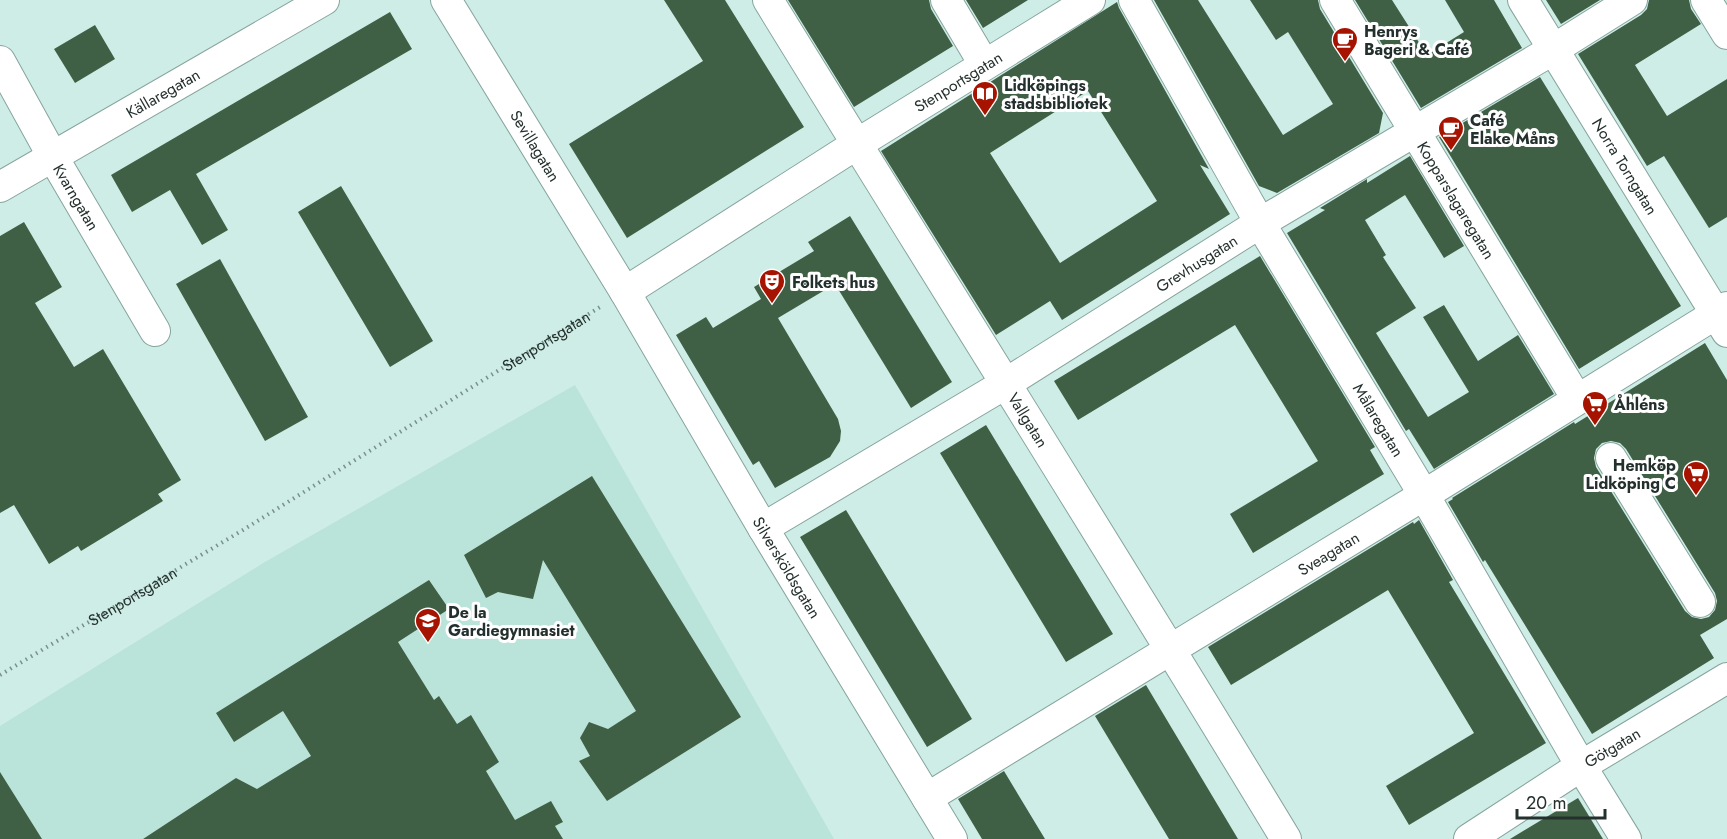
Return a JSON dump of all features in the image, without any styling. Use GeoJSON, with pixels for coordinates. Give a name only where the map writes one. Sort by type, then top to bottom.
{"type":"FeatureCollection","features":[{"type":"Feature","properties":{"kind":"street","name":"Källaregatan"},"geometry":{"type":"LineString","coordinates":[[0,187],[324,0]]}},
{"type":"Feature","properties":{"kind":"street","name":"Sevillagatan"},"geometry":{"type":"LineString","coordinates":[[446,0],[625,292]]}},
{"type":"Feature","properties":{"kind":"street","name":"Vallgatan"},"geometry":{"type":"LineString","coordinates":[[768,0],[1172,649],[1286,839]]}},
{"type":"Feature","properties":{"kind":"street"},"geometry":{"type":"LineString","coordinates":[[946,0],[984,64]]}},
{"type":"Feature","properties":{"kind":"street","name":"Stenportsgatan"},"geometry":{"type":"LineString","coordinates":[[625,292],[856,144],[1090,0]]}},
{"type":"Feature","properties":{"kind":"street","name":"Målaregatan"},"geometry":{"type":"LineString","coordinates":[[1134,0],[1260,223],[1424,495],[1581,766],[1626,839]]}},
{"type":"Feature","properties":{"kind":"street","name":"Kopparslagaregatan"},"geometry":{"type":"LineString","coordinates":[[1335,0],[1577,399]]}},
{"type":"Feature","properties":{"kind":"street","name":"Norra Torngatan"},"geometry":{"type":"LineString","coordinates":[[1523,0],[1723,318]]}},
{"type":"Feature","properties":{"kind":"street","name":"Grevhusgatan"},"geometry":{"type":"LineString","coordinates":[[762,528],[1005,384],[1260,223],[1554,49],[1632,0]]}},
{"type":"Feature","properties":{"kind":"street"},"geometry":{"type":"LineString","coordinates":[[1706,0],[1727,33]]}},
{"type":"Feature","properties":{"kind":"street","name":"Kvarngatan"},"geometry":{"type":"LineString","coordinates":[[0,61],[53,157],[155,331]]}},
{"type":"Feature","properties":{"kind":"street","name":"Silversköldsgatan"},"geometry":{"type":"LineString","coordinates":[[625,292],[762,528],[952,839]]}},
{"type":"Feature","properties":{"kind":"street","name":"Sveagatan"},"geometry":{"type":"LineString","coordinates":[[927,798],[1577,399],[1723,318]]}},
{"type":"Feature","properties":{"kind":"street"},"geometry":{"type":"LineString","coordinates":[[1611,458],[1700,602]]}},
{"type":"Feature","properties":{"kind":"street","name":"Götgatan"},"geometry":{"type":"LineString","coordinates":[[1469,839],[1581,766],[1727,678]]}},
{"type":"Feature","properties":{"kind":"path","name":"Stenportsgatan"},"geometry":{"type":"LineString","coordinates":[[0,675],[243,530],[625,292]]}},
{"type":"Feature","properties":{"kind":"shaded area","name":"De la Gardiegymnasiet"},"geometry":{"type":"Polygon","coordinates":[[[575,385],[834,839],[0,839],[0,726],[265,562],[575,385]]]}},
{"type":"Feature","properties":{"kind":"building"},"geometry":{"type":"Polygon","coordinates":[[[664,0],[725,0],[804,127],[627,238],[569,144],[703,61],[664,0]]]}},
{"type":"Feature","properties":{"kind":"building"},"geometry":{"type":"Polygon","coordinates":[[[788,0],[929,0],[931,9],[953,46],[854,107],[788,0]]]}},
{"type":"Feature","properties":{"kind":"building"},"geometry":{"type":"Polygon","coordinates":[[[966,0],[1028,0],[983,28],[966,0]]]}},
{"type":"Feature","properties":{"kind":"building"},"geometry":{"type":"Polygon","coordinates":[[[1154,0],[1198,0],[1283,135],[1333,104],[1288,32],[1276,40],[1250,0],[1318,0],[1320,9],[1383,113],[1379,133],[1277,193],[1259,186],[1154,0]]]}},
{"type":"Feature","properties":{"kind":"building"},"geometry":{"type":"Polygon","coordinates":[[[1355,0],[1392,0],[1427,55],[1464,32],[1445,0],[1494,0],[1522,48],[1421,108],[1355,0]]]}},
{"type":"Feature","properties":{"kind":"building"},"geometry":{"type":"Polygon","coordinates":[[[1546,0],[1600,0],[1561,24],[1546,0]]]}},
{"type":"Feature","properties":{"kind":"building"},"geometry":{"type":"Polygon","coordinates":[[[1649,0],[1689,0],[1691,9],[1701,24],[1635,65],[1667,116],[1727,79],[1727,217],[1709,228],[1664,156],[1647,166],[1578,54],[1641,15],[1647,9],[1649,0]]]}},
{"type":"Feature","properties":{"kind":"building"},"geometry":{"type":"Polygon","coordinates":[[[1117,2],[1209,169],[1200,165],[1230,214],[1062,320],[1050,301],[996,335],[881,151],[1117,2]],[[1088,91],[990,153],[1060,263],[1157,201],[1088,91]]]}},
{"type":"Feature","properties":{"kind":"building"},"geometry":{"type":"Polygon","coordinates":[[[390,12],[412,49],[196,174],[228,230],[202,245],[170,190],[132,212],[111,175],[390,12]]]}},
{"type":"Feature","properties":{"kind":"building"},"geometry":{"type":"Polygon","coordinates":[[[95,25],[115,59],[75,83],[54,49],[95,25]]]}},
{"type":"Feature","properties":{"kind":"building"},"geometry":{"type":"Polygon","coordinates":[[[1540,77],[1681,306],[1579,369],[1439,137],[1540,77]]]}},
{"type":"Feature","properties":{"kind":"building"},"geometry":{"type":"Polygon","coordinates":[[[1410,156],[1464,246],[1444,258],[1405,195],[1365,220],[1386,255],[1383,257],[1416,308],[1376,333],[1428,417],[1469,392],[1423,317],[1444,305],[1478,361],[1518,335],[1554,394],[1434,469],[1409,429],[1406,431],[1287,233],[1325,210],[1320,208],[1367,179],[1367,183],[1410,156]]]}},
{"type":"Feature","properties":{"kind":"building"},"geometry":{"type":"Polygon","coordinates":[[[341,186],[433,341],[390,367],[298,212],[341,186]]]}},
{"type":"Feature","properties":{"kind":"building"},"geometry":{"type":"Polygon","coordinates":[[[850,216],[952,382],[911,408],[835,284],[778,318],[838,419],[841,431],[840,441],[830,457],[775,488],[759,461],[753,465],[676,335],[706,317],[713,328],[761,299],[754,287],[814,251],[808,242],[850,216]]]}},
{"type":"Feature","properties":{"kind":"building"},"geometry":{"type":"Polygon","coordinates":[[[24,222],[62,287],[35,303],[74,367],[103,349],[181,480],[158,494],[163,501],[81,551],[78,546],[49,564],[14,505],[0,513],[0,236],[24,222]]]}},
{"type":"Feature","properties":{"kind":"building"},"geometry":{"type":"Polygon","coordinates":[[[1260,256],[1375,447],[1370,450],[1384,474],[1253,553],[1230,514],[1318,461],[1235,325],[1078,420],[1054,381],[1260,256]]]}},
{"type":"Feature","properties":{"kind":"building"},"geometry":{"type":"Polygon","coordinates":[[[220,259],[308,417],[265,441],[176,284],[220,259]]]}},
{"type":"Feature","properties":{"kind":"building"},"geometry":{"type":"Polygon","coordinates":[[[1705,343],[1727,380],[1727,619],[1700,635],[1714,658],[1592,734],[1485,560],[1483,562],[1448,502],[1574,422],[1575,424],[1705,343]],[[1611,441],[1602,443],[1596,449],[1594,458],[1596,467],[1685,611],[1692,617],[1701,619],[1709,617],[1715,610],[1717,601],[1715,593],[1626,449],[1620,443],[1611,441]]]}},
{"type":"Feature","properties":{"kind":"building"},"geometry":{"type":"Polygon","coordinates":[[[986,425],[1113,634],[1066,662],[940,453],[986,425]]]}},
{"type":"Feature","properties":{"kind":"building"},"geometry":{"type":"Polygon","coordinates":[[[592,476],[741,717],[607,801],[579,761],[590,756],[580,738],[589,722],[608,729],[636,711],[543,560],[533,599],[498,592],[486,598],[464,555],[592,476]]]}},
{"type":"Feature","properties":{"kind":"building"},"geometry":{"type":"Polygon","coordinates":[[[846,510],[972,719],[927,747],[800,537],[846,510]]]}},
{"type":"Feature","properties":{"kind":"building"},"geometry":{"type":"Polygon","coordinates":[[[1419,520],[1453,580],[1449,582],[1546,743],[1409,825],[1386,786],[1474,733],[1388,590],[1231,685],[1208,647],[1419,520]]]}},
{"type":"Feature","properties":{"kind":"building"},"geometry":{"type":"Polygon","coordinates":[[[429,580],[449,609],[398,642],[434,700],[439,696],[457,724],[471,715],[499,762],[486,771],[515,820],[551,801],[563,822],[555,826],[563,839],[143,839],[236,778],[257,789],[311,756],[283,711],[234,742],[216,713],[429,580]]]}},
{"type":"Feature","properties":{"kind":"building"},"geometry":{"type":"Polygon","coordinates":[[[1146,685],[1238,839],[1169,839],[1095,716],[1146,685]]]}},
{"type":"Feature","properties":{"kind":"building"},"geometry":{"type":"Polygon","coordinates":[[[1004,771],[1045,839],[982,839],[958,799],[1004,771]]]}},
{"type":"Feature","properties":{"kind":"building"},"geometry":{"type":"Polygon","coordinates":[[[0,772],[42,839],[0,839],[0,772]]]}},
{"type":"Feature","properties":{"kind":"building"},"geometry":{"type":"Polygon","coordinates":[[[1578,798],[1603,839],[1510,839],[1578,798]]]}},
{"type":"Feature","properties":{"kind":"place","name":"Henrys Bageri & Café"},"geometry":{"type":"Point","coordinates":[1345,63]}},
{"type":"Feature","properties":{"kind":"place","name":"Lidköpings stadsbibliotek"},"geometry":{"type":"Point","coordinates":[985,117]}},
{"type":"Feature","properties":{"kind":"place","name":"Café Elake Måns"},"geometry":{"type":"Point","coordinates":[1451,152]}},
{"type":"Feature","properties":{"kind":"place","name":"Folkets hus"},"geometry":{"type":"Point","coordinates":[772,305]}},
{"type":"Feature","properties":{"kind":"place","name":"Åhléns"},"geometry":{"type":"Point","coordinates":[1595,427]}},
{"type":"Feature","properties":{"kind":"place","name":"Hemköp Lidköping C"},"geometry":{"type":"Point","coordinates":[1696,497]}},
{"type":"Feature","properties":{"kind":"place","name":"De la Gardiegymnasiet"},"geometry":{"type":"Point","coordinates":[428,644]}}]}
